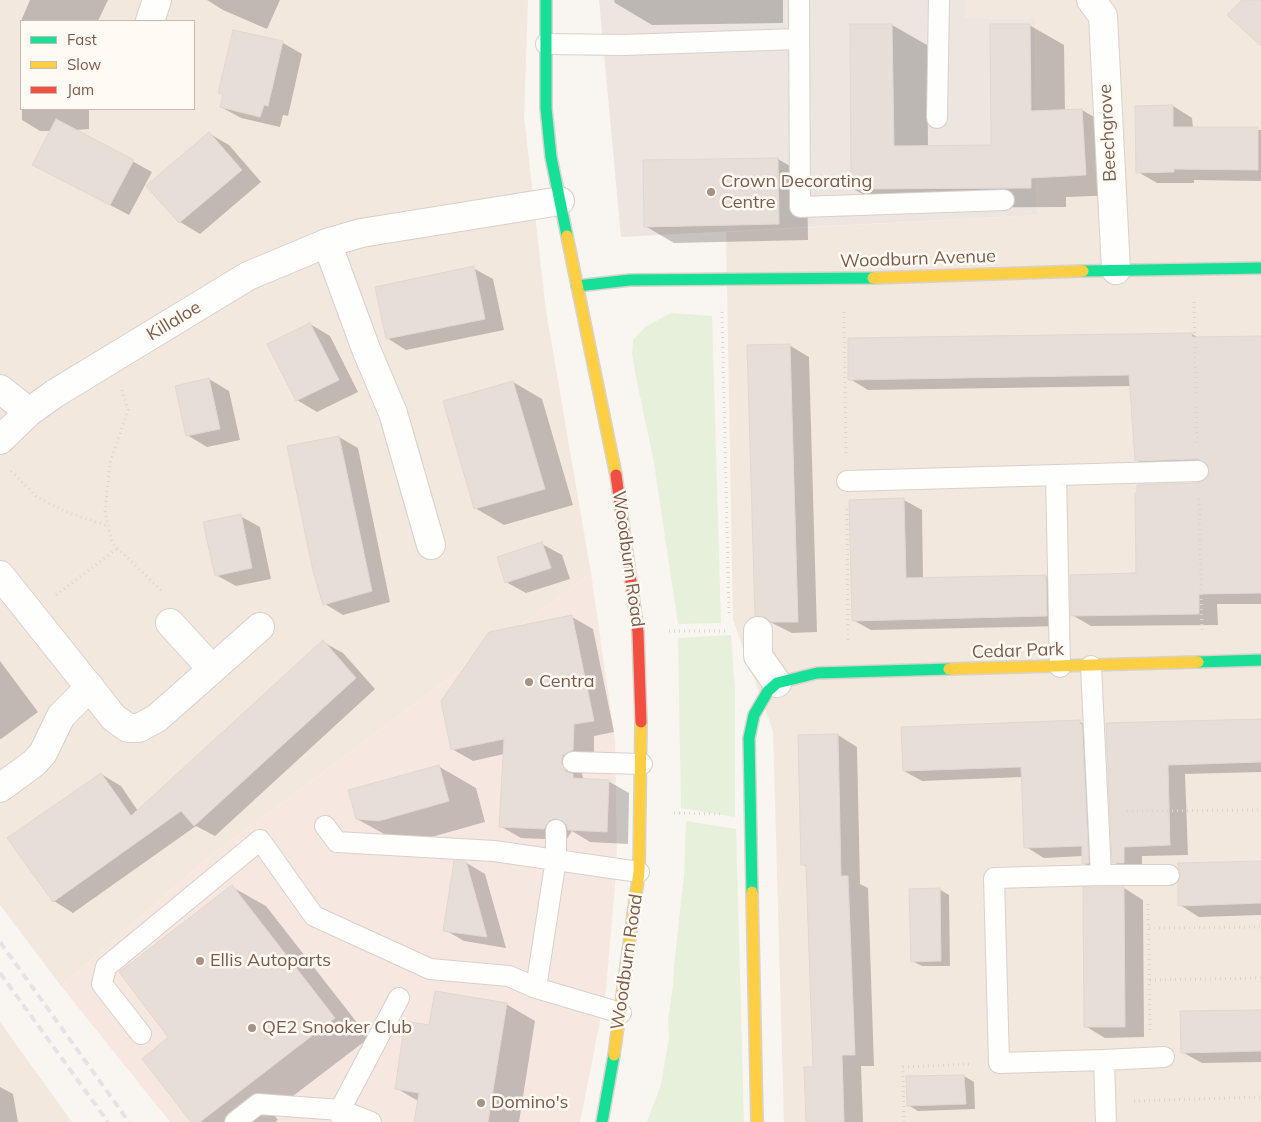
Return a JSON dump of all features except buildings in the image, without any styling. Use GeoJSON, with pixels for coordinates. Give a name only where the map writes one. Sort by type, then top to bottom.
{"type":"FeatureCollection","features":[{"type":"Feature","properties":{"kind":"street"},"geometry":{"type":"LineString","coordinates":[[150,20],[157,0]]}},
{"type":"Feature","properties":{"kind":"street","name":"Woodburn Road"},"geometry":{"type":"LineString","coordinates":[[546,0],[546,108],[551,157],[621,498],[638,632],[642,764],[639,872],[621,1014],[602,1122]]}},
{"type":"Feature","properties":{"kind":"street","name":"Beechgrove"},"geometry":{"type":"LineString","coordinates":[[1091,0],[1103,16],[1116,270]]}},
{"type":"Feature","properties":{"kind":"street","name":"Killaloe"},"geometry":{"type":"LineString","coordinates":[[3,453],[29,412],[248,276],[327,243],[360,233],[560,201]]}},
{"type":"Feature","properties":{"kind":"street"},"geometry":{"type":"LineString","coordinates":[[327,243],[366,349],[394,412],[430,545]]}},
{"type":"Feature","properties":{"kind":"street","name":"Woodburn Avenue"},"geometry":{"type":"LineString","coordinates":[[577,286],[630,280],[844,279],[1116,270],[1261,268]]}},
{"type":"Feature","properties":{"kind":"street"},"geometry":{"type":"LineString","coordinates":[[0,389],[29,412]]}},
{"type":"Feature","properties":{"kind":"street"},"geometry":{"type":"LineString","coordinates":[[0,575],[119,723],[128,728],[139,728],[157,718],[260,627]]}},
{"type":"Feature","properties":{"kind":"street"},"geometry":{"type":"LineString","coordinates":[[170,622],[212,669]]}},
{"type":"Feature","properties":{"kind":"street"},"geometry":{"type":"LineString","coordinates":[[757,1122],[750,816],[750,726],[760,702],[777,683],[758,656],[758,630]]}},
{"type":"Feature","properties":{"kind":"street","name":"Cedar Park"},"geometry":{"type":"LineString","coordinates":[[777,683],[817,673],[1261,660]]}},
{"type":"Feature","properties":{"kind":"street"},"geometry":{"type":"LineString","coordinates":[[0,788],[34,763],[43,753],[61,716],[90,687]]}},
{"type":"Feature","properties":{"kind":"lane"},"geometry":{"type":"LineString","coordinates":[[798,0],[800,207],[1004,200]]}},
{"type":"Feature","properties":{"kind":"lane"},"geometry":{"type":"LineString","coordinates":[[937,118],[939,0]]}},
{"type":"Feature","properties":{"kind":"lane"},"geometry":{"type":"LineString","coordinates":[[546,44],[624,45],[798,39]]}},
{"type":"Feature","properties":{"kind":"lane"},"geometry":{"type":"LineString","coordinates":[[847,481],[1198,471]]}},
{"type":"Feature","properties":{"kind":"lane"},"geometry":{"type":"LineString","coordinates":[[1056,475],[1060,667]]}},
{"type":"Feature","properties":{"kind":"lane"},"geometry":{"type":"LineString","coordinates":[[1091,666],[1101,875]]}},
{"type":"Feature","properties":{"kind":"lane"},"geometry":{"type":"LineString","coordinates":[[573,762],[642,764]]}},
{"type":"Feature","properties":{"kind":"lane"},"geometry":{"type":"LineString","coordinates":[[325,826],[337,842],[494,851],[639,872]]}},
{"type":"Feature","properties":{"kind":"lane"},"geometry":{"type":"LineString","coordinates":[[536,988],[556,859],[556,830]]}},
{"type":"Feature","properties":{"kind":"lane"},"geometry":{"type":"LineString","coordinates":[[141,1034],[102,984],[106,968],[260,840],[314,916],[430,969],[509,976],[536,988],[621,1014]]}},
{"type":"Feature","properties":{"kind":"lane"},"geometry":{"type":"LineString","coordinates":[[1157,1057],[999,1063],[994,878],[1169,875]]}},
{"type":"Feature","properties":{"kind":"lane"},"geometry":{"type":"LineString","coordinates":[[341,1116],[399,998]]}},
{"type":"Feature","properties":{"kind":"lane"},"geometry":{"type":"LineString","coordinates":[[1104,1060],[1106,1122]]}},
{"type":"Feature","properties":{"kind":"lane"},"geometry":{"type":"LineString","coordinates":[[235,1122],[258,1104],[371,1122]]}},
{"type":"Feature","properties":{"kind":"path"},"geometry":{"type":"LineString","coordinates":[[722,279],[729,621]]}},
{"type":"Feature","properties":{"kind":"path"},"geometry":{"type":"LineString","coordinates":[[112,359],[128,410],[110,463],[105,512],[108,526],[112,543],[117,549],[171,600],[159,611],[170,622]]}},
{"type":"Feature","properties":{"kind":"path"},"geometry":{"type":"LineString","coordinates":[[3,453],[37,497],[66,512],[108,526]]}},
{"type":"Feature","properties":{"kind":"path"},"geometry":{"type":"LineString","coordinates":[[31,614],[117,549]]}},
{"type":"Feature","properties":{"kind":"path"},"geometry":{"type":"LineString","coordinates":[[638,632],[729,631]]}},
{"type":"Feature","properties":{"kind":"path"},"geometry":{"type":"LineString","coordinates":[[1099,811],[1261,810]]}},
{"type":"Feature","properties":{"kind":"path"},"geometry":{"type":"LineString","coordinates":[[641,812],[750,816]]}},
{"type":"Feature","properties":{"kind":"path"},"geometry":{"type":"LineString","coordinates":[[1148,876],[1150,980],[1157,1057]]}},
{"type":"Feature","properties":{"kind":"path"},"geometry":{"type":"LineString","coordinates":[[1149,928],[1261,927]]}},
{"type":"Feature","properties":{"kind":"path"},"geometry":{"type":"LineString","coordinates":[[1150,980],[1261,978]]}},
{"type":"Feature","properties":{"kind":"path"},"geometry":{"type":"LineString","coordinates":[[904,1122],[903,1067],[999,1063]]}},
{"type":"Feature","properties":{"kind":"path"},"geometry":{"type":"LineString","coordinates":[[1106,1102],[1261,1097]]}},
{"type":"Feature","properties":{"kind":"shaded area"},"geometry":{"type":"Polygon","coordinates":[[[0,0],[528,0],[524,116],[546,311],[591,573],[209,857],[61,986],[0,905],[0,0]]]}},
{"type":"Feature","properties":{"kind":"shaded area"},"geometry":{"type":"Polygon","coordinates":[[[599,0],[965,0],[965,18],[1035,19],[1037,215],[621,237],[599,0]]]}},
{"type":"Feature","properties":{"kind":"shaded area"},"geometry":{"type":"Polygon","coordinates":[[[965,0],[1261,0],[1261,1122],[784,1122],[773,731],[733,620],[726,232],[1037,215],[1035,19],[965,18],[965,0]]]}},
{"type":"Feature","properties":{"kind":"shaded area"},"geometry":{"type":"Polygon","coordinates":[[[591,573],[615,740],[617,861],[606,991],[580,1122],[170,1122],[61,986],[209,857],[591,573]]]}},
{"type":"Feature","properties":{"kind":"shaded area"},"geometry":{"type":"Polygon","coordinates":[[[0,1022],[72,1122],[0,1122],[0,1022]]]}},
{"type":"Feature","properties":{"kind":"green space"},"geometry":{"type":"Polygon","coordinates":[[[671,313],[712,316],[721,623],[678,624],[654,463],[632,354],[633,340],[645,327],[671,313]]]}},
{"type":"Feature","properties":{"kind":"green space"},"geometry":{"type":"Polygon","coordinates":[[[731,635],[735,690],[735,817],[681,808],[678,638],[731,635]]]}},
{"type":"Feature","properties":{"kind":"green space"},"geometry":{"type":"Polygon","coordinates":[[[686,821],[736,829],[744,1122],[647,1122],[661,1085],[669,1037],[668,1020],[684,875],[686,821]]]}},
{"type":"Feature","properties":{"kind":"railway"},"geometry":{"type":"LineString","coordinates":[[0,942],[129,1122]]}},
{"type":"Feature","properties":{"kind":"railway"},"geometry":{"type":"LineString","coordinates":[[0,973],[108,1122]]}},
{"type":"Feature","properties":{"kind":"traffic: fast"},"geometry":{"type":"LineString","coordinates":[[546,0],[546,108],[551,157],[567,236]]}},
{"type":"Feature","properties":{"kind":"traffic: fast"},"geometry":{"type":"LineString","coordinates":[[1083,271],[1261,268]]}},
{"type":"Feature","properties":{"kind":"traffic: fast"},"geometry":{"type":"LineString","coordinates":[[577,286],[630,280],[873,278]]}},
{"type":"Feature","properties":{"kind":"traffic: fast"},"geometry":{"type":"LineString","coordinates":[[1198,662],[1261,660]]}},
{"type":"Feature","properties":{"kind":"traffic: fast"},"geometry":{"type":"LineString","coordinates":[[752,892],[749,738],[754,715],[768,691],[777,683],[817,673],[949,669]]}},
{"type":"Feature","properties":{"kind":"traffic: fast"},"geometry":{"type":"LineString","coordinates":[[602,1122],[614,1055]]}},
{"type":"Feature","properties":{"kind":"traffic: slow"},"geometry":{"type":"LineString","coordinates":[[567,236],[616,475]]}},
{"type":"Feature","properties":{"kind":"traffic: slow"},"geometry":{"type":"LineString","coordinates":[[873,278],[1083,271]]}},
{"type":"Feature","properties":{"kind":"traffic: slow"},"geometry":{"type":"LineString","coordinates":[[949,669],[1198,662]]}},
{"type":"Feature","properties":{"kind":"traffic: slow"},"geometry":{"type":"LineString","coordinates":[[614,1055],[639,872],[641,722]]}},
{"type":"Feature","properties":{"kind":"traffic: slow"},"geometry":{"type":"LineString","coordinates":[[752,892],[757,1122]]}},
{"type":"Feature","properties":{"kind":"traffic: jam"},"geometry":{"type":"LineString","coordinates":[[616,475],[638,632],[641,722]]}},
{"type":"Feature","properties":{"kind":"place","name":"Crown Decorating Centre"},"geometry":{"type":"Point","coordinates":[711,192]}},
{"type":"Feature","properties":{"kind":"place","name":"Centra"},"geometry":{"type":"Point","coordinates":[529,682]}},
{"type":"Feature","properties":{"kind":"place","name":"Ellis Autoparts"},"geometry":{"type":"Point","coordinates":[200,961]}},
{"type":"Feature","properties":{"kind":"place","name":"QE2 Snooker Club"},"geometry":{"type":"Point","coordinates":[252,1028]}},
{"type":"Feature","properties":{"kind":"place","name":"Domino's"},"geometry":{"type":"Point","coordinates":[481,1103]}}]}
